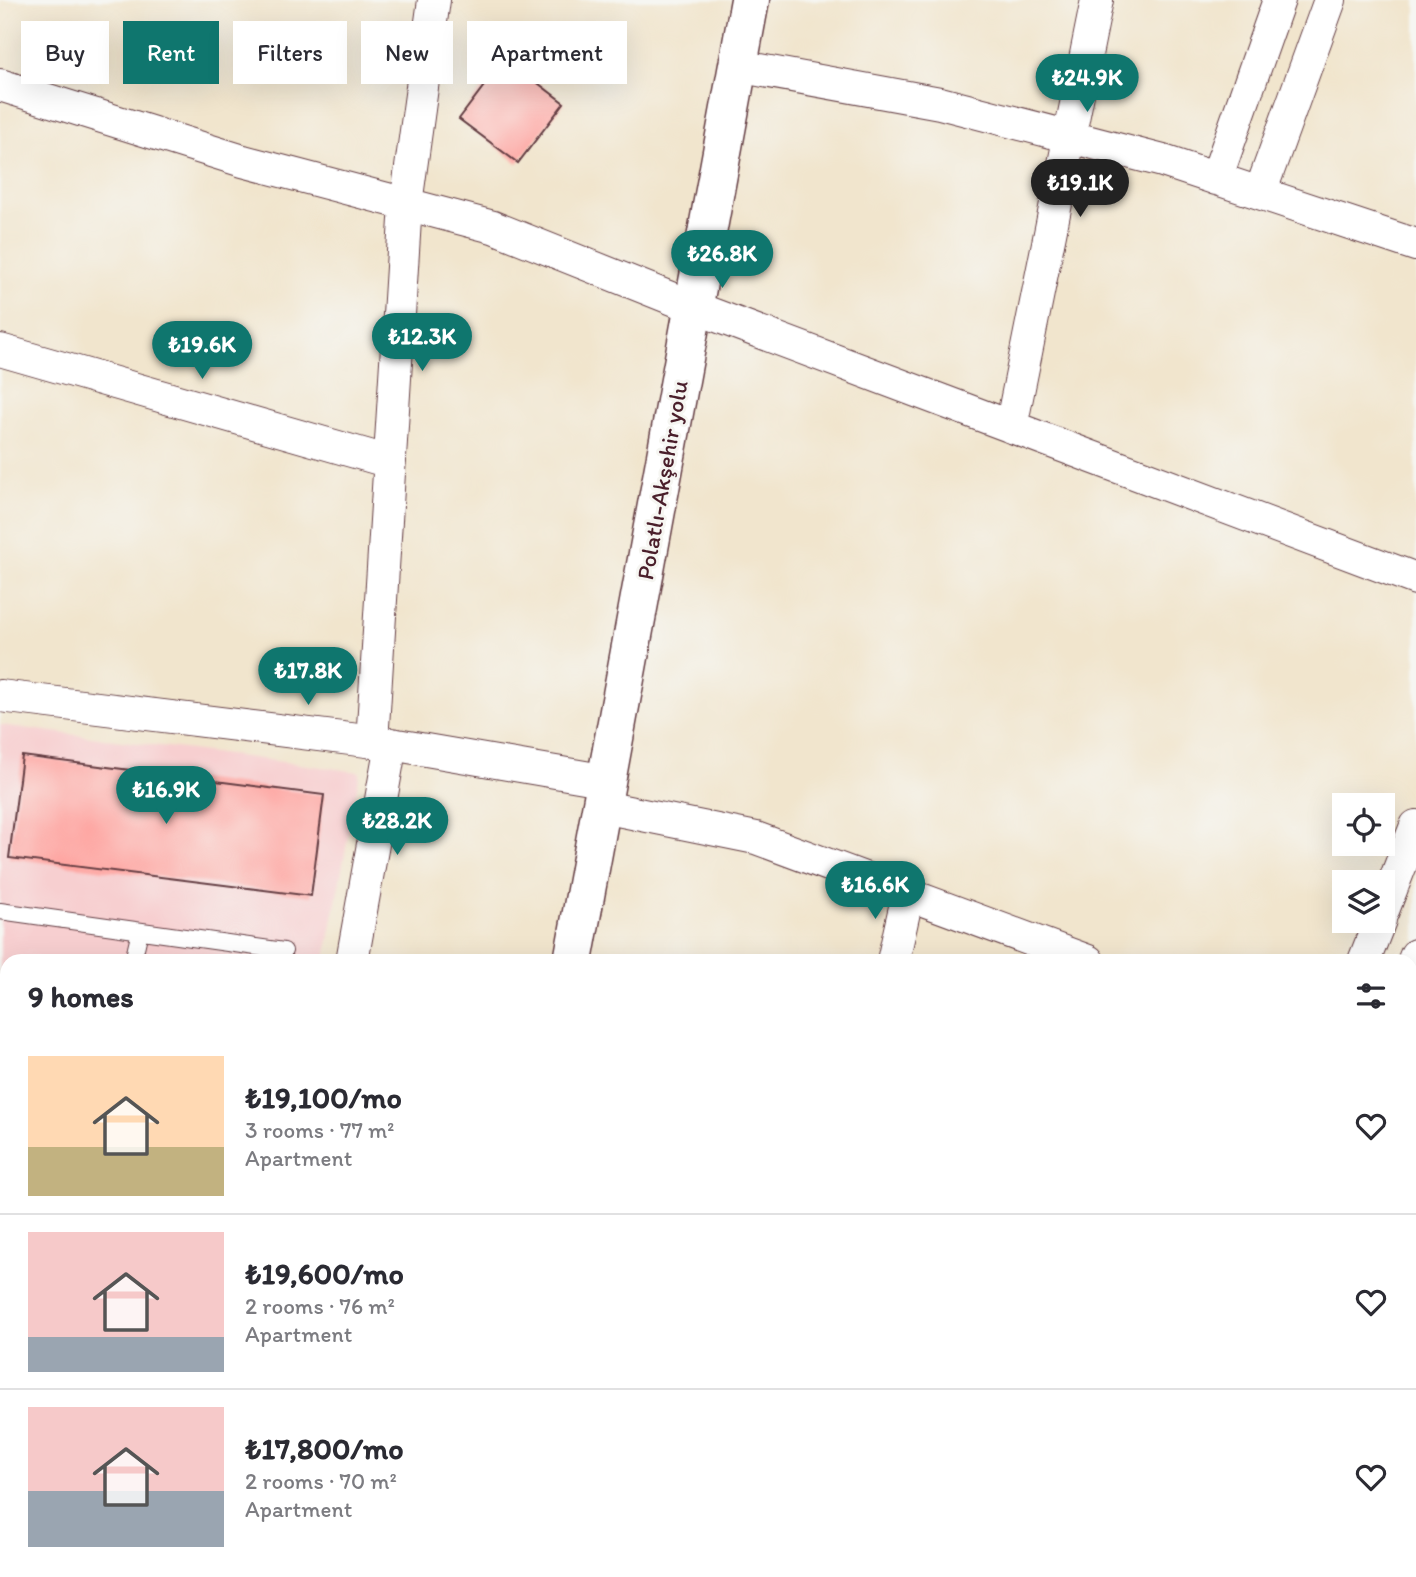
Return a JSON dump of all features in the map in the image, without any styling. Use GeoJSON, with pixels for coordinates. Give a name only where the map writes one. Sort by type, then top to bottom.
{"type":"FeatureCollection","features":[{"type":"Feature","properties":{"kind":"main road","name":"Polatlı-Akşehir yolu"},"geometry":{"type":"LineString","coordinates":[[574,954],[750,0]]}},
{"type":"Feature","properties":{"kind":"street"},"geometry":{"type":"LineString","coordinates":[[353,954],[382,743],[390,462],[406,204],[434,0]]}},
{"type":"Feature","properties":{"kind":"street"},"geometry":{"type":"LineString","coordinates":[[1011,427],[1097,0]]}},
{"type":"Feature","properties":{"kind":"street"},"geometry":{"type":"LineString","coordinates":[[1216,179],[1279,0]]}},
{"type":"Feature","properties":{"kind":"street"},"geometry":{"type":"LineString","coordinates":[[1259,193],[1331,0]]}},
{"type":"Feature","properties":{"kind":"street"},"geometry":{"type":"LineString","coordinates":[[737,66],[940,103],[1163,161],[1416,245]]}},
{"type":"Feature","properties":{"kind":"street"},"geometry":{"type":"LineString","coordinates":[[0,85],[243,161],[494,227],[693,307],[1416,579]]}},
{"type":"Feature","properties":{"kind":"street"},"geometry":{"type":"LineString","coordinates":[[0,350],[390,462]]}},
{"type":"Feature","properties":{"kind":"street"},"geometry":{"type":"LineString","coordinates":[[0,696],[382,743],[605,794],[756,838],[1069,954]]}},
{"type":"Feature","properties":{"kind":"street"},"geometry":{"type":"LineString","coordinates":[[1395,880],[1416,826]]}},
{"type":"Feature","properties":{"kind":"street"},"geometry":{"type":"LineString","coordinates":[[894,954],[908,894]]}},
{"type":"Feature","properties":{"kind":"street"},"geometry":{"type":"LineString","coordinates":[[1367,954],[1375,933]]}},
{"type":"Feature","properties":{"kind":"lane"},"geometry":{"type":"LineString","coordinates":[[0,911],[284,951]]}},
{"type":"Feature","properties":{"kind":"lane"},"geometry":{"type":"LineString","coordinates":[[135,954],[140,931]]}},
{"type":"Feature","properties":{"kind":"shaded area"},"geometry":{"type":"Polygon","coordinates":[[[0,725],[360,772],[326,954],[0,954],[0,725]]]}},
{"type":"Feature","properties":{"kind":"building"},"geometry":{"type":"Polygon","coordinates":[[[485,84],[539,84],[564,103],[518,163],[459,119],[485,84]]]}},
{"type":"Feature","properties":{"kind":"building"},"geometry":{"type":"Polygon","coordinates":[[[22,756],[324,795],[311,896],[9,858],[22,756]]]}}]}
